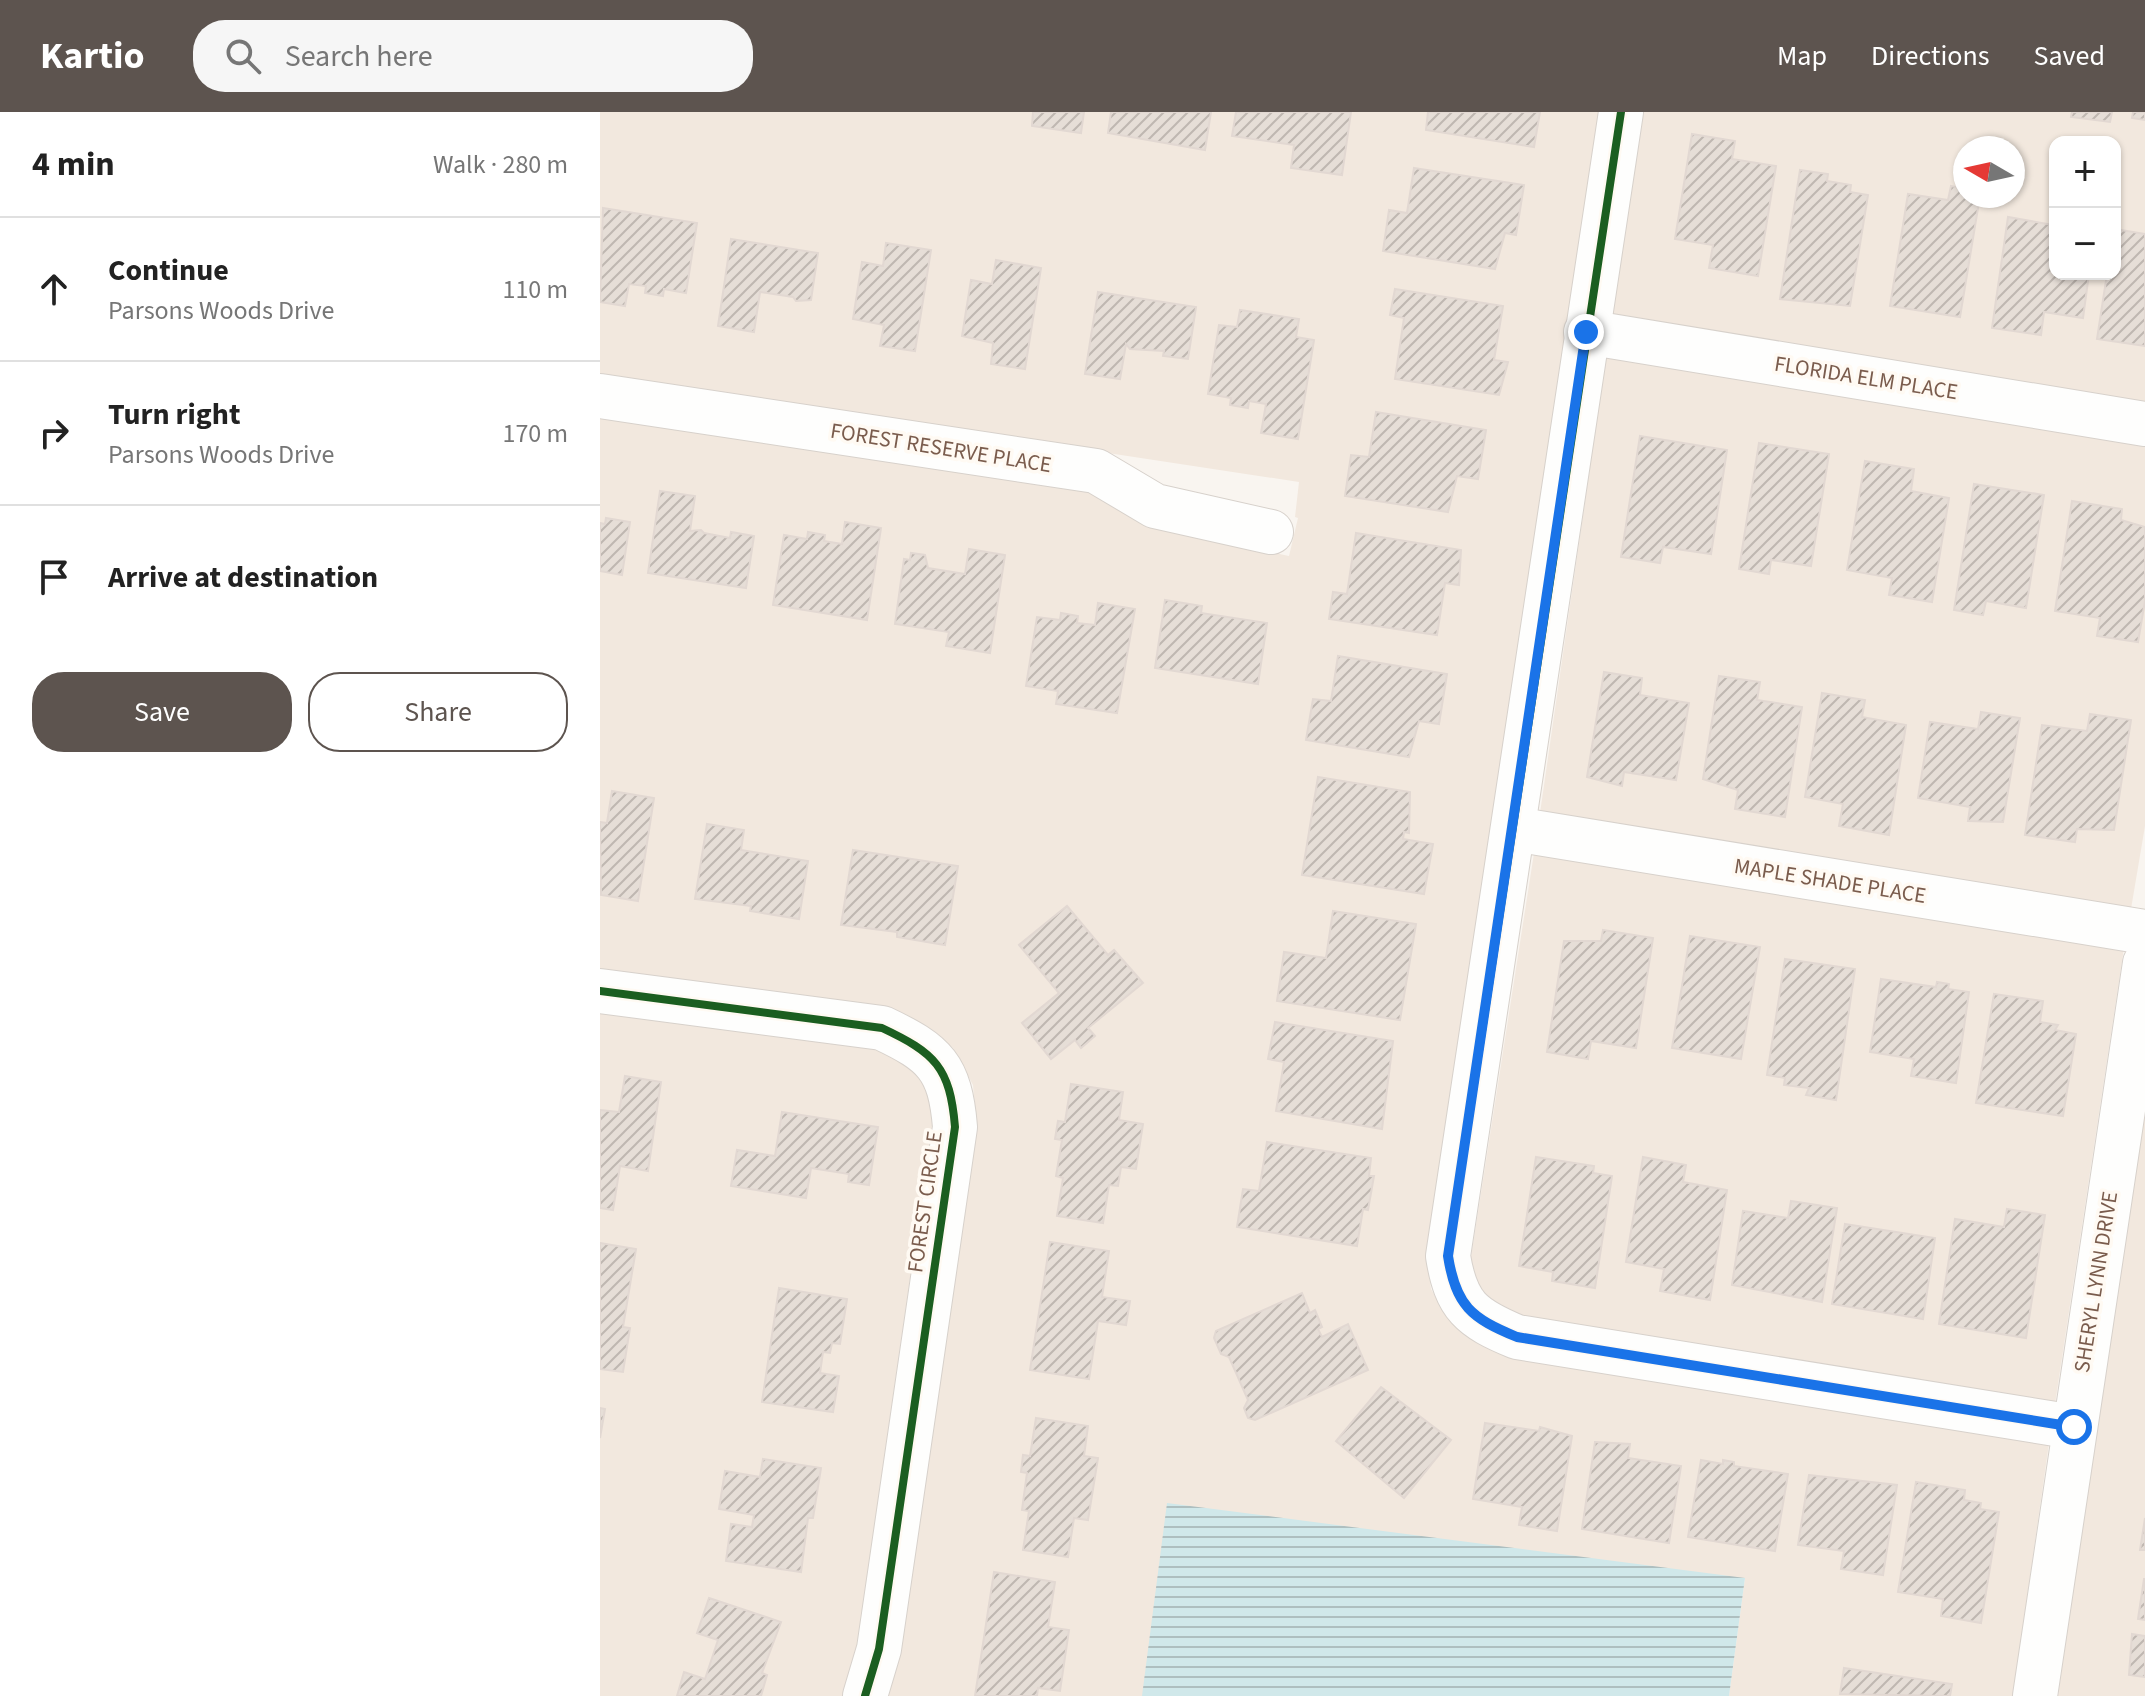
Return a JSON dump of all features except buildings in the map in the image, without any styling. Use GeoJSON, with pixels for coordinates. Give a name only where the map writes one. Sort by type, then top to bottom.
{"type":"FeatureCollection","features":[{"type":"Feature","properties":{"kind":"street"},"geometry":{"type":"LineString","coordinates":[[1621,112],[1448,1256],[1453,1287],[1468,1310],[1490,1326],[1517,1337],[2074,1427]]}},
{"type":"Feature","properties":{"kind":"street","name":"FLORIDA ELM PLACE"},"geometry":{"type":"LineString","coordinates":[[1586,332],[2145,424]]}},
{"type":"Feature","properties":{"kind":"street","name":"FOREST RESERVE PLACE"},"geometry":{"type":"LineString","coordinates":[[600,396],[1096,471],[1155,506],[1271,532]]}},
{"type":"Feature","properties":{"kind":"street","name":"MAPLE SHADE PLACE"},"geometry":{"type":"LineString","coordinates":[[1514,829],[2145,932]]}},
{"type":"Feature","properties":{"kind":"street","name":"SHERYL LYNN DRIVE"},"geometry":{"type":"LineString","coordinates":[[2035,1696],[2145,963]]}},
{"type":"Feature","properties":{"kind":"street","name":"FOREST CIRCLE"},"geometry":{"type":"LineString","coordinates":[[600,991],[882,1028],[911,1041],[939,1063],[952,1092],[955,1127],[879,1649],[865,1696]]}},
{"type":"Feature","properties":{"kind":"shaded area"},"geometry":{"type":"Polygon","coordinates":[[[600,112],[1599,112],[1426,1252],[1431,1289],[1448,1319],[1476,1342],[1508,1355],[2049,1443],[2013,1696],[1729,1696],[1745,1578],[1142,1696],[888,1696],[900,1655],[977,1130],[973,1085],[953,1048],[921,1023],[883,1008],[600,971],[600,417],[1088,490],[1150,526],[1289,556],[1298,518],[1295,517],[1299,482],[600,376],[600,112]]]}},
{"type":"Feature","properties":{"kind":"shaded area"},"geometry":{"type":"Polygon","coordinates":[[[1644,112],[2145,112],[2145,404],[1611,316],[1644,112]]]}},
{"type":"Feature","properties":{"kind":"shaded area"},"geometry":{"type":"Polygon","coordinates":[[[1606,356],[2145,444],[2145,826],[2131,909],[1540,813],[1606,356]]]}},
{"type":"Feature","properties":{"kind":"shaded area"},"geometry":{"type":"Polygon","coordinates":[[[1534,853],[2124,948],[2055,1404],[1522,1318],[1485,1297],[1475,1281],[1471,1257],[1534,853]]]}},
{"type":"Feature","properties":{"kind":"shaded area"},"geometry":{"type":"Polygon","coordinates":[[[600,1011],[875,1047],[920,1074],[930,1096],[932,1126],[857,1645],[842,1696],[600,1696],[600,1011]]]}},
{"type":"Feature","properties":{"kind":"shaded area"},"geometry":{"type":"Polygon","coordinates":[[[2145,1112],[2145,1696],[2058,1696],[2096,1430],[2145,1112]]]}},
{"type":"Feature","properties":{"kind":"water"},"geometry":{"type":"Polygon","coordinates":[[[1167,1503],[1745,1578],[1729,1696],[1142,1696],[1167,1503]]]}},
{"type":"Feature","properties":{"kind":"cycle path"},"geometry":{"type":"LineString","coordinates":[[1621,112],[1448,1256],[1451,1273],[1468,1308],[1488,1323],[1517,1337],[2074,1427]]}},
{"type":"Feature","properties":{"kind":"cycle path"},"geometry":{"type":"LineString","coordinates":[[600,991],[882,1028],[927,1054],[944,1076],[955,1127],[879,1649],[865,1696]]}},
{"type":"Feature","properties":{"kind":"route"},"geometry":{"type":"LineString","coordinates":[[1586,332],[1448,1256],[1453,1287],[1468,1310],[1490,1326],[1517,1337],[2074,1427]]}}]}
